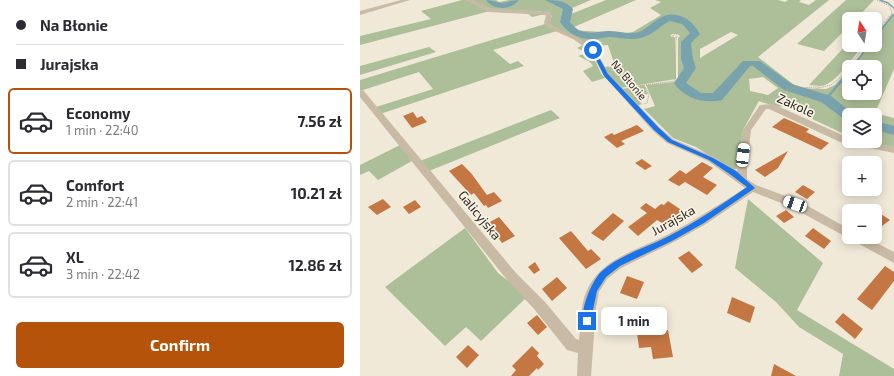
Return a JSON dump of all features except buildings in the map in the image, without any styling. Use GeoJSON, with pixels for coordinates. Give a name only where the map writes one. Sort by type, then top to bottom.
{"type":"FeatureCollection","features":[{"type":"Feature","properties":{"kind":"street"},"geometry":{"type":"LineString","coordinates":[[360,13],[407,0]]}},
{"type":"Feature","properties":{"kind":"street","name":"Na Błonie"},"geometry":{"type":"LineString","coordinates":[[468,0],[489,10],[546,13],[549,15],[546,23],[550,28],[575,38],[593,50],[606,75],[670,141],[711,159],[752,188]]}},
{"type":"Feature","properties":{"kind":"street","name":"Galicyjska"},"geometry":{"type":"LineString","coordinates":[[360,92],[512,277],[540,306],[572,345],[585,348]]}},
{"type":"Feature","properties":{"kind":"street","name":"Zakole"},"geometry":{"type":"LineString","coordinates":[[742,180],[742,166],[747,130],[763,107],[767,104],[843,140],[894,150]]}},
{"type":"Feature","properties":{"kind":"street"},"geometry":{"type":"LineString","coordinates":[[752,188],[795,204],[842,230]]}},
{"type":"Feature","properties":{"kind":"street","name":"Jurajska"},"geometry":{"type":"LineString","coordinates":[[584,376],[589,308],[593,290],[603,275],[617,264],[670,239],[702,221],[752,188]]}},
{"type":"Feature","properties":{"kind":"street"},"geometry":{"type":"LineString","coordinates":[[868,244],[894,258]]}},
{"type":"Feature","properties":{"kind":"path"},"geometry":{"type":"LineString","coordinates":[[877,0],[890,6],[892,13]]}},
{"type":"Feature","properties":{"kind":"path"},"geometry":{"type":"LineString","coordinates":[[882,25],[892,13]]}},
{"type":"Feature","properties":{"kind":"path"},"geometry":{"type":"LineString","coordinates":[[620,89],[670,82],[676,79],[676,37]]}},
{"type":"Feature","properties":{"kind":"path"},"geometry":{"type":"LineString","coordinates":[[767,104],[796,102],[807,97],[811,92],[831,85],[840,78],[860,52]]}},
{"type":"Feature","properties":{"kind":"path"},"geometry":{"type":"LineString","coordinates":[[637,108],[647,103],[649,94],[644,85]]}},
{"type":"Feature","properties":{"kind":"path"},"geometry":{"type":"LineString","coordinates":[[767,104],[785,89],[822,87]]}},
{"type":"Feature","properties":{"kind":"path"},"geometry":{"type":"LineString","coordinates":[[763,94],[767,104]]}},
{"type":"Feature","properties":{"kind":"green space"},"geometry":{"type":"Polygon","coordinates":[[[466,0],[485,9],[545,14],[532,17],[527,13],[490,11],[360,45],[360,36],[431,19],[421,11],[466,0]]]}},
{"type":"Feature","properties":{"kind":"green space"},"geometry":{"type":"Polygon","coordinates":[[[471,0],[496,0],[499,2],[509,0],[591,0],[572,8],[571,14],[606,0],[636,0],[574,27],[574,29],[583,31],[627,33],[633,32],[661,15],[650,8],[661,2],[655,0],[778,0],[785,2],[788,0],[801,0],[799,2],[809,5],[816,0],[829,0],[758,57],[798,88],[826,89],[835,85],[842,77],[842,100],[881,100],[877,108],[842,108],[842,133],[785,106],[777,107],[759,101],[743,130],[737,169],[732,170],[696,147],[673,138],[644,109],[655,106],[646,85],[674,82],[678,80],[679,35],[674,34],[670,36],[675,38],[676,79],[620,88],[604,67],[615,66],[608,45],[596,46],[599,55],[591,47],[552,26],[549,23],[552,16],[549,12],[491,9],[471,0]],[[731,32],[700,49],[700,58],[738,35],[731,32]],[[763,77],[749,79],[750,91],[768,95],[778,88],[763,77]]]}},
{"type":"Feature","properties":{"kind":"green space"},"geometry":{"type":"Polygon","coordinates":[[[846,0],[874,0],[863,12],[842,12],[842,33],[824,51],[797,44],[846,0]]]}},
{"type":"Feature","properties":{"kind":"green space"},"geometry":{"type":"Polygon","coordinates":[[[892,14],[894,15],[894,69],[882,97],[882,60],[856,60],[863,52],[882,52],[882,27],[892,14]]]}},
{"type":"Feature","properties":{"kind":"green space"},"geometry":{"type":"Polygon","coordinates":[[[545,24],[557,31],[493,50],[510,64],[518,61],[524,66],[380,114],[376,107],[433,89],[419,72],[360,91],[360,80],[545,24]]]}},
{"type":"Feature","properties":{"kind":"green space"},"geometry":{"type":"Polygon","coordinates":[[[583,45],[590,51],[605,78],[592,82],[583,71],[593,66],[590,62],[578,56],[587,53],[577,48],[583,45]]]}},
{"type":"Feature","properties":{"kind":"green space"},"geometry":{"type":"Polygon","coordinates":[[[429,47],[436,52],[360,75],[360,66],[429,47]]]}},
{"type":"Feature","properties":{"kind":"green space"},"geometry":{"type":"Polygon","coordinates":[[[842,50],[842,52],[858,52],[852,60],[842,60],[842,71],[830,83],[823,86],[809,85],[842,50]]]}},
{"type":"Feature","properties":{"kind":"green space"},"geometry":{"type":"Polygon","coordinates":[[[644,85],[648,94],[635,96],[642,104],[637,106],[622,89],[644,85]]]}},
{"type":"Feature","properties":{"kind":"green space"},"geometry":{"type":"Polygon","coordinates":[[[551,110],[560,118],[429,171],[420,161],[551,110]]]}},
{"type":"Feature","properties":{"kind":"green space"},"geometry":{"type":"Polygon","coordinates":[[[882,115],[894,118],[894,147],[882,145],[882,115]]]}},
{"type":"Feature","properties":{"kind":"green space"},"geometry":{"type":"Polygon","coordinates":[[[400,145],[412,161],[378,180],[369,171],[360,175],[360,165],[400,145]]]}},
{"type":"Feature","properties":{"kind":"green space"},"geometry":{"type":"Polygon","coordinates":[[[748,199],[823,263],[797,310],[894,369],[894,376],[839,376],[843,354],[799,327],[776,302],[735,268],[748,199]]]}},
{"type":"Feature","properties":{"kind":"green space"},"geometry":{"type":"Polygon","coordinates":[[[465,228],[498,273],[528,296],[481,341],[466,327],[445,346],[385,287],[465,228]]]}},
{"type":"Feature","properties":{"kind":"waterway"},"geometry":{"type":"LineString","coordinates":[[490,0],[499,5],[509,4],[515,0]]}},
{"type":"Feature","properties":{"kind":"waterway"},"geometry":{"type":"LineString","coordinates":[[549,0],[564,5],[568,9],[565,22],[568,26],[575,32],[588,36],[604,34],[636,36],[645,33],[669,18],[685,21],[695,34],[686,42],[687,59],[690,68],[680,83],[696,96],[717,97],[747,63],[756,63],[788,87],[826,99],[842,111]]}},
{"type":"Feature","properties":{"kind":"waterway"},"geometry":{"type":"LineString","coordinates":[[880,0],[888,3],[894,8]]}},
{"type":"Feature","properties":{"kind":"waterway"},"geometry":{"type":"LineString","coordinates":[[882,29],[894,14]]}},
{"type":"Feature","properties":{"kind":"waterway"},"geometry":{"type":"LineString","coordinates":[[858,60],[864,52]]}},
{"type":"Feature","properties":{"kind":"waterway"},"geometry":{"type":"LineString","coordinates":[[826,99],[842,80]]}},
{"type":"Feature","properties":{"kind":"waterway"},"geometry":{"type":"LineString","coordinates":[[882,127],[894,131]]}},
{"type":"Feature","properties":{"kind":"route"},"geometry":{"type":"LineString","coordinates":[[587,321],[593,290],[603,275],[617,264],[670,239],[702,221],[752,188],[733,173],[711,159],[670,141],[656,129],[606,75],[593,50]]}}]}
